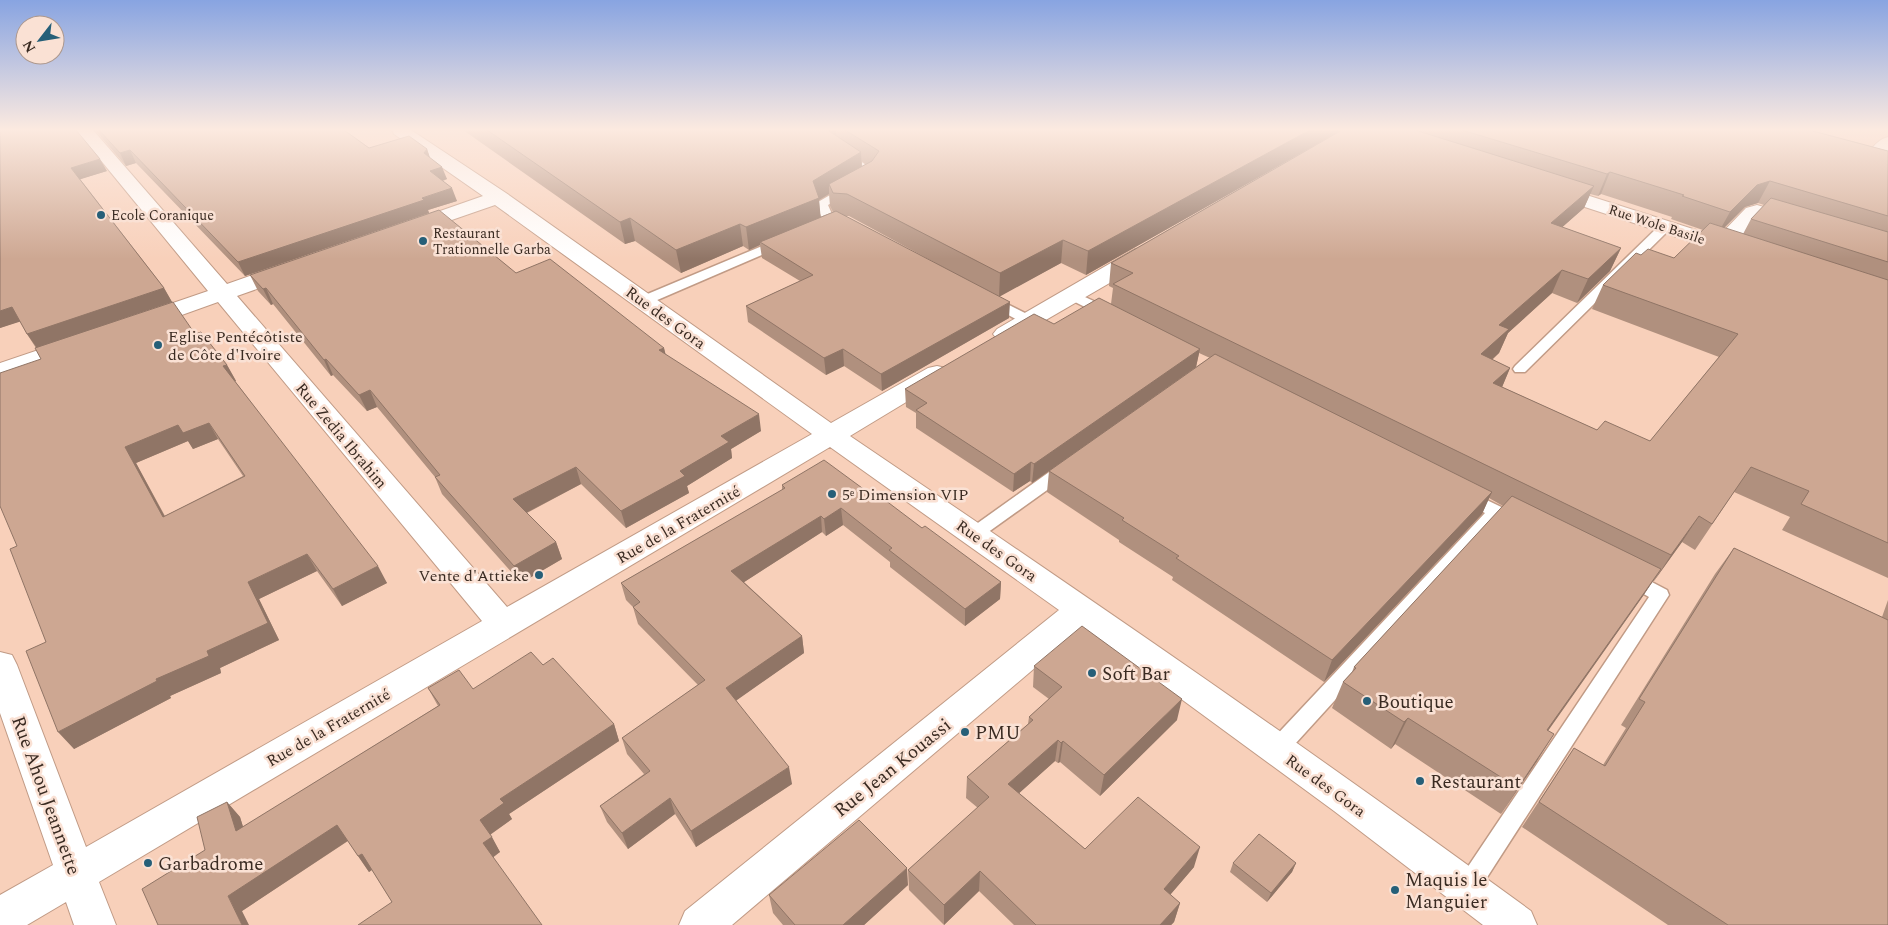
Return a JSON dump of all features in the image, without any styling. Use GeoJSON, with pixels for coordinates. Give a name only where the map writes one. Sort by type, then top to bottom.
{"type":"FeatureCollection","features":[{"type":"Feature","properties":{"kind":"street","name":"Rue Zedia Ibrahim"},"geometry":{"type":"LineString","coordinates":[[120,173],[504,625]]}},
{"type":"Feature","properties":{"kind":"street","name":"Rue des Gora"},"geometry":{"type":"LineString","coordinates":[[465,173],[831,435],[1083,609],[1468,888],[1516,925]]}},
{"type":"Feature","properties":{"kind":"street","name":"Rue Wole Basile"},"geometry":{"type":"LineString","coordinates":[[1535,184],[1750,254]]}},
{"type":"Feature","properties":{"kind":"street"},"geometry":{"type":"LineString","coordinates":[[388,236],[499,198]]}},
{"type":"Feature","properties":{"kind":"street"},"geometry":{"type":"LineString","coordinates":[[1722,245],[1753,212],[1757,211],[1812,228]]}},
{"type":"Feature","properties":{"kind":"street"},"geometry":{"type":"LineString","coordinates":[[985,345],[1166,240]]}},
{"type":"Feature","properties":{"kind":"street"},"geometry":{"type":"LineString","coordinates":[[120,329],[306,265]]}},
{"type":"Feature","properties":{"kind":"street"},"geometry":{"type":"LineString","coordinates":[[0,371],[93,338]]}},
{"type":"Feature","properties":{"kind":"street","name":"Rue de la Fraternité"},"geometry":{"type":"LineString","coordinates":[[0,918],[960,360]]}},
{"type":"Feature","properties":{"kind":"street","name":"Rue Jean Kouassi"},"geometry":{"type":"LineString","coordinates":[[711,922],[1083,609]]}},
{"type":"Feature","properties":{"kind":"street","name":"Rue Ahou Jeannette"},"geometry":{"type":"LineString","coordinates":[[0,665],[95,925]]}},
{"type":"Feature","properties":{"kind":"lane"},"geometry":{"type":"LineString","coordinates":[[844,221],[824,223],[822,204],[868,179],[872,173]]}},
{"type":"Feature","properties":{"kind":"lane"},"geometry":{"type":"LineString","coordinates":[[1520,369],[1665,227]]}},
{"type":"Feature","properties":{"kind":"lane"},"geometry":{"type":"LineString","coordinates":[[642,301],[793,236]]}},
{"type":"Feature","properties":{"kind":"lane"},"geometry":{"type":"LineString","coordinates":[[976,292],[1028,320]]}},
{"type":"Feature","properties":{"kind":"lane"},"geometry":{"type":"LineString","coordinates":[[1072,295],[1124,322]]}},
{"type":"Feature","properties":{"kind":"lane"},"geometry":{"type":"LineString","coordinates":[[974,534],[1080,459]]}},
{"type":"Feature","properties":{"kind":"lane"},"geometry":{"type":"LineString","coordinates":[[1453,490],[1531,528]]}},
{"type":"Feature","properties":{"kind":"lane"},"geometry":{"type":"LineString","coordinates":[[1277,749],[1497,511]]}},
{"type":"Feature","properties":{"kind":"lane"},"geometry":{"type":"LineString","coordinates":[[1468,888],[1660,595],[1616,571]]}},
{"type":"Feature","properties":{"kind":"building"},"geometry":{"type":"Polygon","coordinates":[[[0,173],[75,173],[164,288],[27,334],[12,307],[0,311],[0,173]]]}},
{"type":"Feature","properties":{"kind":"building"},"geometry":{"type":"Polygon","coordinates":[[[152,173],[433,173],[452,188],[422,198],[424,200],[238,262],[152,173]]]}},
{"type":"Feature","properties":{"kind":"building"},"geometry":{"type":"Polygon","coordinates":[[[549,173],[826,173],[813,181],[819,198],[746,227],[740,224],[676,250],[630,218],[620,222],[549,173]]]}},
{"type":"Feature","properties":{"kind":"building"},"geometry":{"type":"Polygon","coordinates":[[[849,173],[1231,173],[1088,251],[1063,240],[1000,273],[847,194],[833,193],[829,184],[849,173]]]}},
{"type":"Feature","properties":{"kind":"building"},"geometry":{"type":"Polygon","coordinates":[[[1267,173],[1553,173],[1594,186],[1551,223],[1621,248],[1588,279],[1562,270],[1499,325],[1509,329],[1481,354],[1510,368],[1493,383],[1597,430],[1605,421],[1650,441],[1738,334],[1603,285],[1636,253],[1641,255],[1648,249],[1674,258],[1710,223],[1888,280],[1888,543],[1801,504],[1809,491],[1751,467],[1712,524],[1699,516],[1671,555],[1113,284],[1133,273],[1111,263],[1267,173]]]}},
{"type":"Feature","properties":{"kind":"building"},"geometry":{"type":"Polygon","coordinates":[[[1614,173],[1888,173],[1888,216],[1770,181],[1757,185],[1730,212],[1682,196],[1684,195],[1614,173]]]}},
{"type":"Feature","properties":{"kind":"building"},"geometry":{"type":"Polygon","coordinates":[[[1771,198],[1888,232],[1888,262],[1751,219],[1771,198]]]}},
{"type":"Feature","properties":{"kind":"building"},"geometry":{"type":"Polygon","coordinates":[[[439,210],[516,273],[550,259],[664,348],[659,350],[759,414],[721,436],[729,442],[680,471],[685,476],[621,511],[576,467],[513,499],[556,542],[514,566],[435,477],[440,475],[370,390],[359,395],[326,359],[324,360],[266,288],[263,289],[250,275],[439,210]]]}},
{"type":"Feature","properties":{"kind":"building"},"geometry":{"type":"Polygon","coordinates":[[[836,211],[1010,302],[881,374],[843,349],[824,358],[746,306],[813,275],[760,242],[836,211]]]}},
{"type":"Feature","properties":{"kind":"building"},"geometry":{"type":"Polygon","coordinates":[[[1099,298],[1200,349],[1034,464],[1031,462],[1014,474],[916,410],[927,403],[905,389],[1034,314],[1054,324],[1099,298]]]}},
{"type":"Feature","properties":{"kind":"building"},"geometry":{"type":"Polygon","coordinates":[[[173,302],[195,334],[201,332],[227,365],[223,366],[378,566],[333,589],[307,554],[248,582],[268,623],[207,651],[209,656],[156,679],[157,681],[58,732],[26,651],[46,642],[10,549],[17,546],[0,506],[0,373],[41,359],[35,348],[173,302]],[[209,423],[183,433],[178,425],[125,447],[163,517],[245,476],[209,423]]]}},
{"type":"Feature","properties":{"kind":"building"},"geometry":{"type":"Polygon","coordinates":[[[1215,354],[1492,492],[1332,660],[1176,558],[1179,556],[1122,520],[1124,518],[1049,471],[1215,354]]]}},
{"type":"Feature","properties":{"kind":"building"},"geometry":{"type":"Polygon","coordinates":[[[824,460],[873,496],[877,494],[922,528],[925,526],[1001,582],[965,609],[889,550],[892,548],[841,508],[824,519],[821,516],[731,571],[802,636],[726,688],[789,767],[691,831],[670,798],[622,833],[600,806],[650,771],[622,738],[705,680],[633,607],[640,602],[621,583],[785,488],[782,485],[824,460]]]}},
{"type":"Feature","properties":{"kind":"building"},"geometry":{"type":"Polygon","coordinates":[[[1512,496],[1661,569],[1547,730],[1554,734],[1518,788],[1408,718],[1404,722],[1343,682],[1356,668],[1354,667],[1512,496]]]}},
{"type":"Feature","properties":{"kind":"building"},"geometry":{"type":"Polygon","coordinates":[[[1734,548],[1888,620],[1888,925],[1728,925],[1539,802],[1574,748],[1605,766],[1645,702],[1639,699],[1734,548]]]}},
{"type":"Feature","properties":{"kind":"building"},"geometry":{"type":"Polygon","coordinates":[[[1082,626],[1182,699],[1104,775],[1063,741],[1061,743],[1058,740],[1008,784],[1085,849],[1138,797],[1200,847],[1164,889],[1180,903],[1160,925],[1036,925],[980,871],[944,905],[908,870],[989,797],[967,777],[1033,720],[1029,717],[1062,687],[1034,666],[1082,626]]]}},
{"type":"Feature","properties":{"kind":"building"},"geometry":{"type":"Polygon","coordinates":[[[531,652],[543,665],[553,658],[614,724],[500,799],[504,803],[480,820],[492,837],[483,843],[542,925],[358,925],[392,902],[362,854],[358,856],[337,825],[228,896],[242,925],[158,925],[142,889],[205,850],[197,817],[227,802],[236,831],[440,705],[428,688],[459,670],[473,689],[531,652]]]}},
{"type":"Feature","properties":{"kind":"building"},"geometry":{"type":"Polygon","coordinates":[[[859,820],[907,868],[843,925],[795,925],[769,895],[859,820]]]}},
{"type":"Feature","properties":{"kind":"building"},"geometry":{"type":"Polygon","coordinates":[[[1259,834],[1296,863],[1271,893],[1233,863],[1259,834]]]}},
{"type":"Feature","properties":{"kind":"place","name":"Ecole Coranique"},"geometry":{"type":"Point","coordinates":[101,215]}},
{"type":"Feature","properties":{"kind":"place","name":"Restaurant Trationnelle Garba"},"geometry":{"type":"Point","coordinates":[423,241]}},
{"type":"Feature","properties":{"kind":"place","name":"Eglise Pentécôtiste de Côte d'Ivoire"},"geometry":{"type":"Point","coordinates":[158,345]}},
{"type":"Feature","properties":{"kind":"place","name":"5ᵉ Dimension VIP"},"geometry":{"type":"Point","coordinates":[832,494]}},
{"type":"Feature","properties":{"kind":"place","name":"Vente d'Attieke"},"geometry":{"type":"Point","coordinates":[539,575]}},
{"type":"Feature","properties":{"kind":"place","name":"Soft Bar"},"geometry":{"type":"Point","coordinates":[1092,673]}},
{"type":"Feature","properties":{"kind":"place","name":"Boutique"},"geometry":{"type":"Point","coordinates":[1367,701]}},
{"type":"Feature","properties":{"kind":"place","name":"PMU"},"geometry":{"type":"Point","coordinates":[965,732]}},
{"type":"Feature","properties":{"kind":"place","name":"Restaurant"},"geometry":{"type":"Point","coordinates":[1420,781]}},
{"type":"Feature","properties":{"kind":"place","name":"Garbadrome"},"geometry":{"type":"Point","coordinates":[148,863]}},
{"type":"Feature","properties":{"kind":"place","name":"Maquis le Manguier"},"geometry":{"type":"Point","coordinates":[1395,890]}}]}
